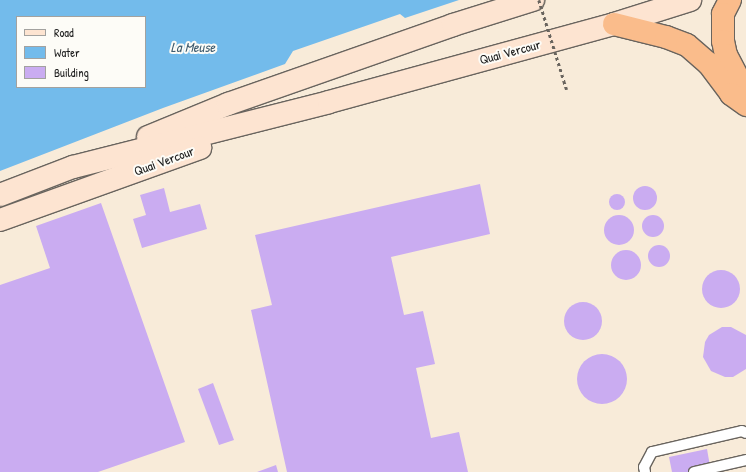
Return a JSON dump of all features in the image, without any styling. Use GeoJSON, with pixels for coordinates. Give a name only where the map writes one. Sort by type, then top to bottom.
{"type":"FeatureCollection","features":[{"type":"Feature","properties":{"kind":"highway"},"geometry":{"type":"LineString","coordinates":[[730,0],[724,14],[723,41],[726,54],[746,93]]}},
{"type":"Feature","properties":{"kind":"highway"},"geometry":{"type":"LineString","coordinates":[[614,24],[666,37],[687,45],[708,63],[731,94],[746,105]]}},
{"type":"Feature","properties":{"kind":"main road"},"geometry":{"type":"LineString","coordinates":[[73,167],[228,104],[453,25],[533,0]]}},
{"type":"Feature","properties":{"kind":"main road","name":"Quai Vercour"},"geometry":{"type":"LineString","coordinates":[[0,194],[73,167],[329,102],[614,24],[690,0]]}},
{"type":"Feature","properties":{"kind":"main road","name":"Quai Vercour"},"geometry":{"type":"LineString","coordinates":[[0,220],[329,102]]}},
{"type":"Feature","properties":{"kind":"lane"},"geometry":{"type":"LineString","coordinates":[[646,472],[644,467],[652,452],[742,431],[746,433]]}},
{"type":"Feature","properties":{"kind":"lane"},"geometry":{"type":"LineString","coordinates":[[694,472],[746,460]]}},
{"type":"Feature","properties":{"kind":"path"},"geometry":{"type":"LineString","coordinates":[[539,0],[567,90]]}},
{"type":"Feature","properties":{"kind":"water","name":"La Meuse"},"geometry":{"type":"Polygon","coordinates":[[[0,0],[459,0],[405,18],[400,14],[293,51],[285,64],[163,108],[0,171],[0,0]]]}},
{"type":"Feature","properties":{"kind":"building"},"geometry":{"type":"Polygon","coordinates":[[[480,184],[490,234],[391,257],[404,315],[423,311],[435,364],[416,368],[431,438],[459,432],[468,472],[287,472],[251,310],[272,305],[255,235],[480,184]]]}},
{"type":"Feature","properties":{"kind":"building"},"geometry":{"type":"Polygon","coordinates":[[[645,186],[654,189],[657,198],[654,207],[645,210],[636,207],[633,198],[636,189],[645,186]]]}},
{"type":"Feature","properties":{"kind":"building"},"geometry":{"type":"Polygon","coordinates":[[[164,188],[170,212],[200,204],[207,229],[142,248],[133,219],[146,215],[140,195],[164,188]]]}},
{"type":"Feature","properties":{"kind":"building"},"geometry":{"type":"Polygon","coordinates":[[[614,194],[620,194],[625,199],[623,208],[620,210],[614,210],[609,205],[609,199],[614,194]]]}},
{"type":"Feature","properties":{"kind":"building"},"geometry":{"type":"Polygon","coordinates":[[[101,203],[185,442],[98,472],[0,472],[0,285],[50,268],[36,226],[101,203]]]}},
{"type":"Feature","properties":{"kind":"building"},"geometry":{"type":"Polygon","coordinates":[[[619,215],[625,216],[633,224],[633,236],[625,244],[619,245],[613,244],[605,236],[604,230],[605,224],[613,216],[619,215]]]}},
{"type":"Feature","properties":{"kind":"building"},"geometry":{"type":"Polygon","coordinates":[[[653,215],[661,218],[664,226],[661,234],[653,237],[645,234],[642,226],[645,218],[653,215]]]}},
{"type":"Feature","properties":{"kind":"building"},"geometry":{"type":"Polygon","coordinates":[[[659,245],[667,248],[670,256],[667,264],[659,267],[651,264],[648,256],[651,248],[659,245]]]}},
{"type":"Feature","properties":{"kind":"building"},"geometry":{"type":"Polygon","coordinates":[[[626,250],[632,251],[640,259],[640,271],[632,279],[626,280],[620,279],[612,271],[611,265],[612,259],[620,251],[626,250]]]}},
{"type":"Feature","properties":{"kind":"building"},"geometry":{"type":"Polygon","coordinates":[[[721,270],[731,273],[737,279],[740,289],[737,299],[731,305],[721,308],[711,305],[705,299],[702,289],[705,279],[711,273],[721,270]]]}},
{"type":"Feature","properties":{"kind":"building"},"geometry":{"type":"Polygon","coordinates":[[[579,302],[587,302],[597,307],[601,314],[601,328],[597,335],[587,340],[579,340],[569,335],[567,332],[564,325],[564,317],[569,307],[572,305],[579,302]]]}},
{"type":"Feature","properties":{"kind":"building"},"geometry":{"type":"Polygon","coordinates":[[[722,327],[731,327],[746,335],[746,369],[733,377],[725,377],[711,371],[703,357],[705,342],[709,335],[722,327]]]}},
{"type":"Feature","properties":{"kind":"building"},"geometry":{"type":"Polygon","coordinates":[[[602,354],[611,356],[622,365],[627,379],[625,388],[616,399],[602,404],[593,402],[582,393],[577,379],[579,370],[588,359],[602,354]]]}},
{"type":"Feature","properties":{"kind":"building"},"geometry":{"type":"Polygon","coordinates":[[[213,383],[234,440],[219,445],[198,389],[213,383]]]}},
{"type":"Feature","properties":{"kind":"building"},"geometry":{"type":"Polygon","coordinates":[[[707,449],[711,472],[672,472],[669,457],[707,449]]]}},
{"type":"Feature","properties":{"kind":"building"},"geometry":{"type":"Polygon","coordinates":[[[276,465],[278,472],[257,472],[276,465]]]}}]}
